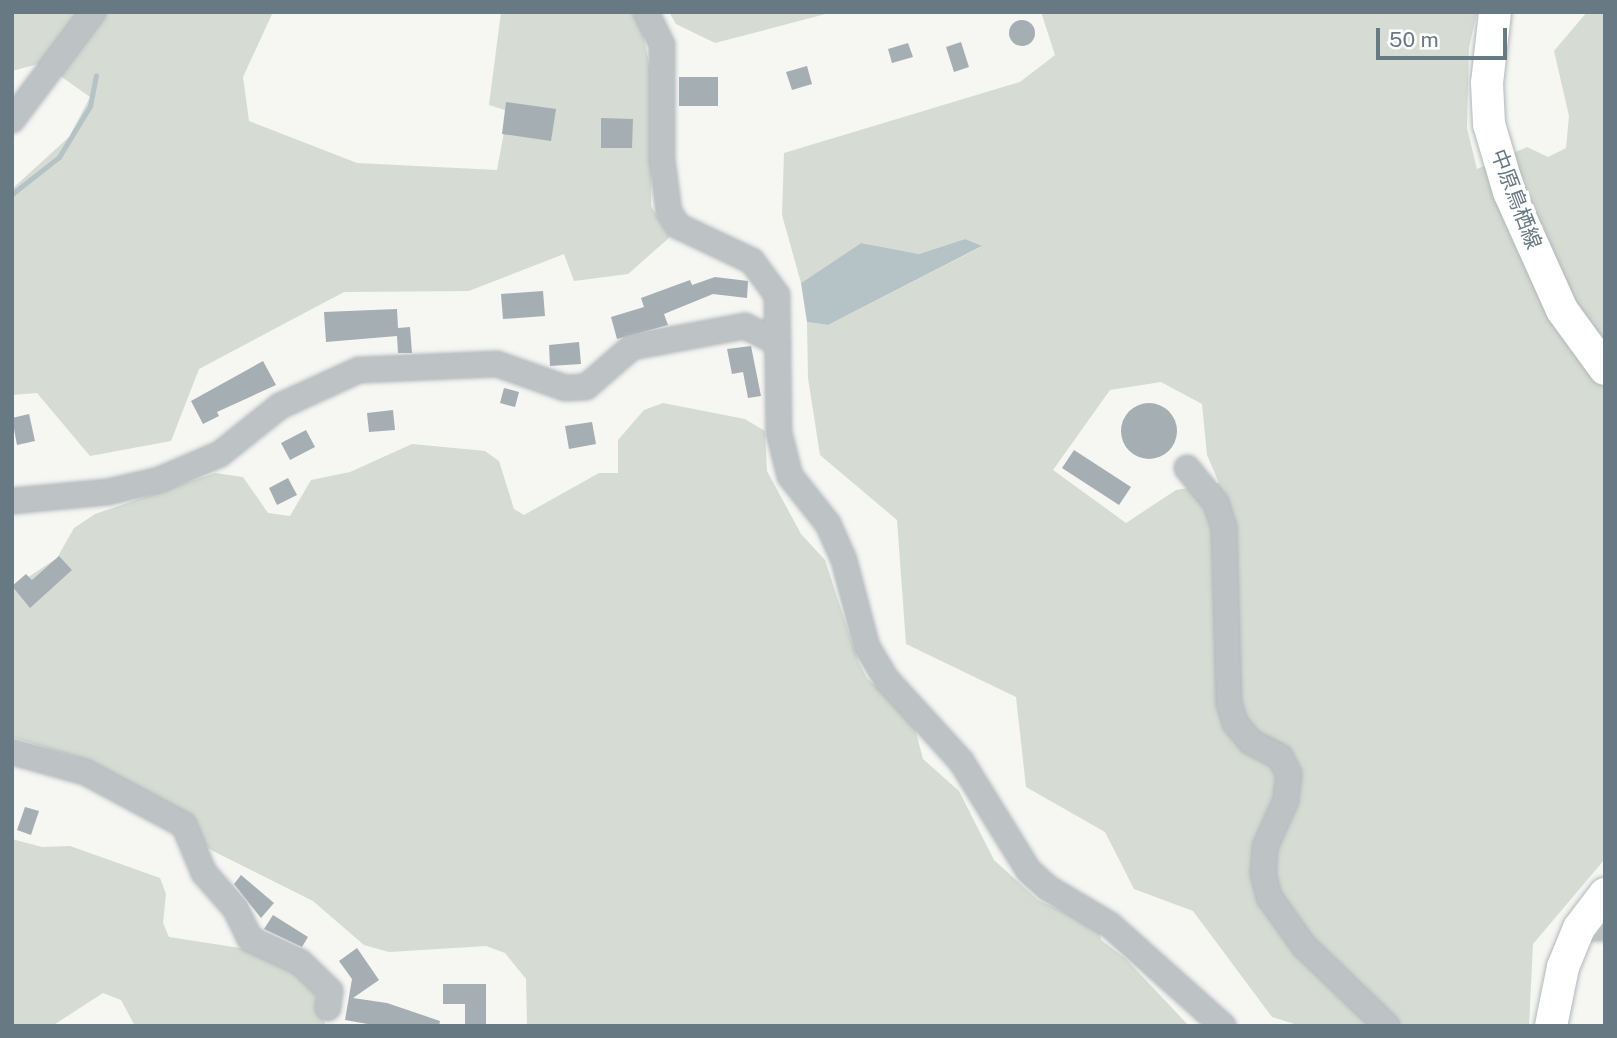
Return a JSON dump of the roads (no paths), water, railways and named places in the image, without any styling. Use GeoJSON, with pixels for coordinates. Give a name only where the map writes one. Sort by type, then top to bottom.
{"type":"FeatureCollection","features":[{"type":"Feature","properties":{"kind":"main road","name":"中原鳥栖線"},"geometry":{"type":"LineString","coordinates":[[1495,12],[1487,83],[1489,124],[1509,192],[1562,310],[1605,369]]}},
{"type":"Feature","properties":{"kind":"main road"},"geometry":{"type":"LineString","coordinates":[[1551,1026],[1563,967],[1592,928],[1605,894]]}},
{"type":"Feature","properties":{"kind":"street"},"geometry":{"type":"LineString","coordinates":[[12,120],[93,12]]}},
{"type":"Feature","properties":{"kind":"street"},"geometry":{"type":"LineString","coordinates":[[646,12],[662,45],[662,159],[669,212],[678,226],[752,261],[768,277],[776,295],[779,433],[790,476],[828,524],[844,560],[867,647],[887,680],[961,761],[1029,870],[1048,888],[1111,926],[1223,1026]]}},
{"type":"Feature","properties":{"kind":"street"},"geometry":{"type":"LineString","coordinates":[[12,501],[108,492],[159,480],[219,454],[280,406],[359,370],[496,364],[565,388],[586,387],[632,347],[745,326],[778,343]]}},
{"type":"Feature","properties":{"kind":"street"},"geometry":{"type":"LineString","coordinates":[[1187,468],[1216,503],[1224,527],[1229,703],[1235,723],[1251,742],[1280,757],[1289,774],[1286,800],[1265,847],[1263,873],[1269,897],[1304,946],[1387,1026]]}},
{"type":"Feature","properties":{"kind":"street"},"geometry":{"type":"LineString","coordinates":[[12,752],[86,772],[184,825],[204,873],[235,908],[250,939],[300,962],[330,991],[328,1008]]}},
{"type":"Feature","properties":{"kind":"waterway"},"geometry":{"type":"LineString","coordinates":[[12,194],[59,157],[90,106],[96,76]]}}]}
